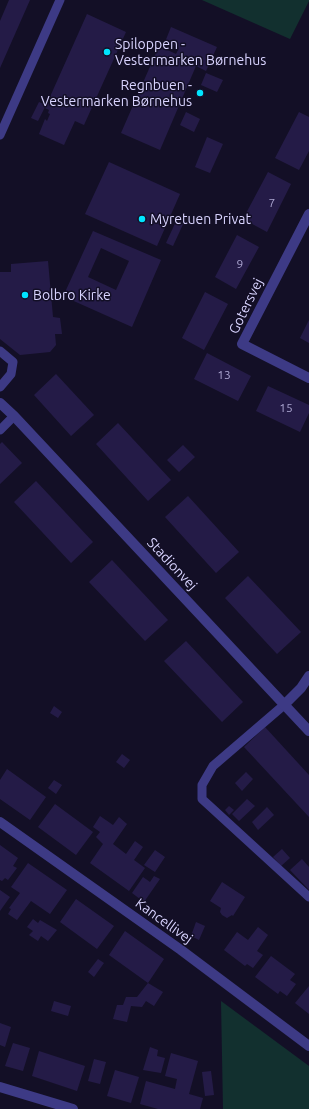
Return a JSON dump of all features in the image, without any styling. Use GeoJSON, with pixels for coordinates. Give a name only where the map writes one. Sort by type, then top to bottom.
{"type":"FeatureCollection","features":[{"type":"Feature","properties":{"kind":"street","name":"Gotersvej"},"geometry":{"type":"LineString","coordinates":[[309,214],[242,344],[309,378]]}},
{"type":"Feature","properties":{"kind":"street","name":"Stadionvej"},"geometry":{"type":"LineString","coordinates":[[0,403],[14,416],[309,731]]}},
{"type":"Feature","properties":{"kind":"street"},"geometry":{"type":"LineString","coordinates":[[284,704],[301,688],[309,676]]}},
{"type":"Feature","properties":{"kind":"street","name":"Kancellivej"},"geometry":{"type":"LineString","coordinates":[[0,822],[181,950],[309,1046]]}},
{"type":"Feature","properties":{"kind":"street"},"geometry":{"type":"LineString","coordinates":[[0,1088],[73,1109]]}},
{"type":"Feature","properties":{"kind":"lane"},"geometry":{"type":"LineString","coordinates":[[0,135],[60,0]]}},
{"type":"Feature","properties":{"kind":"lane"},"geometry":{"type":"LineString","coordinates":[[0,351],[13,362],[11,374],[0,387]]}},
{"type":"Feature","properties":{"kind":"lane"},"geometry":{"type":"LineString","coordinates":[[0,430],[14,416]]}},
{"type":"Feature","properties":{"kind":"lane"},"geometry":{"type":"LineString","coordinates":[[284,704],[213,766],[202,785],[202,799],[309,897]]}},
{"type":"Feature","properties":{"kind":"green space"},"geometry":{"type":"Polygon","coordinates":[[[202,0],[309,0],[309,1],[290,39],[202,0]]]}},
{"type":"Feature","properties":{"kind":"green space"},"geometry":{"type":"Polygon","coordinates":[[[221,1001],[309,1066],[309,1109],[223,1109],[221,1001]]]}},
{"type":"Feature","properties":{"kind":"building"},"geometry":{"type":"Polygon","coordinates":[[[9,0],[30,0],[0,68],[0,21],[9,0]]]}},
{"type":"Feature","properties":{"kind":"building"},"geometry":{"type":"Polygon","coordinates":[[[87,14],[126,32],[84,125],[75,121],[64,145],[39,134],[45,119],[47,121],[50,114],[48,113],[49,110],[45,108],[87,14]]]}},
{"type":"Feature","properties":{"kind":"building"},"geometry":{"type":"Polygon","coordinates":[[[171,27],[217,47],[206,71],[196,66],[160,150],[121,133],[159,46],[176,54],[179,48],[165,42],[171,27]]]}},
{"type":"Feature","properties":{"kind":"building"},"geometry":{"type":"Polygon","coordinates":[[[206,73],[223,80],[217,92],[201,85],[206,73]]]}},
{"type":"Feature","properties":{"kind":"building"},"geometry":{"type":"Polygon","coordinates":[[[39,102],[46,105],[38,121],[31,118],[39,102]]]}},
{"type":"Feature","properties":{"kind":"building"},"geometry":{"type":"Polygon","coordinates":[[[186,112],[200,119],[194,132],[180,125],[186,112]]]}},
{"type":"Feature","properties":{"kind":"building"},"geometry":{"type":"Polygon","coordinates":[[[299,112],[309,117],[309,151],[299,170],[275,158],[299,112]]]}},
{"type":"Feature","properties":{"kind":"building"},"geometry":{"type":"Polygon","coordinates":[[[207,137],[223,144],[210,173],[195,167],[207,137]]]}},
{"type":"Feature","properties":{"kind":"building"},"geometry":{"type":"Polygon","coordinates":[[[109,162],[180,194],[157,246],[85,214],[109,162]]]}},
{"type":"Feature","properties":{"kind":"building"},"geometry":{"type":"Polygon","coordinates":[[[268,172],[291,184],[267,232],[243,219],[268,172]]]}},
{"type":"Feature","properties":{"kind":"building"},"geometry":{"type":"Polygon","coordinates":[[[178,217],[185,220],[173,246],[166,243],[178,217]]]}},
{"type":"Feature","properties":{"kind":"building"},"geometry":{"type":"Polygon","coordinates":[[[93,231],[161,260],[132,327],[67,298],[66,290],[93,231]],[[101,248],[88,277],[116,290],[129,261],[101,248]]]}},
{"type":"Feature","properties":{"kind":"building"},"geometry":{"type":"Polygon","coordinates":[[[237,235],[259,247],[236,289],[215,277],[237,235]]]}},
{"type":"Feature","properties":{"kind":"building","name":"Bolbro Kirke"},"geometry":{"type":"Polygon","coordinates":[[[48,261],[53,317],[60,318],[62,334],[55,334],[56,345],[50,352],[20,355],[0,339],[0,272],[11,272],[11,264],[48,261]]]}},
{"type":"Feature","properties":{"kind":"building"},"geometry":{"type":"Polygon","coordinates":[[[205,292],[228,304],[204,350],[182,338],[205,292]]]}},
{"type":"Feature","properties":{"kind":"building"},"geometry":{"type":"Polygon","coordinates":[[[309,320],[309,343],[300,338],[309,320]]]}},
{"type":"Feature","properties":{"kind":"building"},"geometry":{"type":"Polygon","coordinates":[[[207,353],[251,376],[238,401],[194,379],[207,353]]]}},
{"type":"Feature","properties":{"kind":"building"},"geometry":{"type":"Polygon","coordinates":[[[56,374],[94,415],[71,436],[34,395],[56,374]]]}},
{"type":"Feature","properties":{"kind":"building"},"geometry":{"type":"Polygon","coordinates":[[[268,386],[309,405],[309,413],[300,432],[256,411],[268,386]]]}},
{"type":"Feature","properties":{"kind":"building"},"geometry":{"type":"Polygon","coordinates":[[[118,423],[171,480],[148,501],[96,444],[118,423]]]}},
{"type":"Feature","properties":{"kind":"building"},"geometry":{"type":"Polygon","coordinates":[[[2,442],[22,463],[0,484],[0,444],[2,442]]]}},
{"type":"Feature","properties":{"kind":"building"},"geometry":{"type":"Polygon","coordinates":[[[183,445],[195,457],[179,472],[167,460],[183,445]]]}},
{"type":"Feature","properties":{"kind":"building"},"geometry":{"type":"Polygon","coordinates":[[[36,481],[93,542],[71,563],[14,502],[36,481]]]}},
{"type":"Feature","properties":{"kind":"building"},"geometry":{"type":"Polygon","coordinates":[[[188,496],[239,552],[216,573],[165,517],[188,496]]]}},
{"type":"Feature","properties":{"kind":"building"},"geometry":{"type":"Polygon","coordinates":[[[112,560],[168,620],[145,641],[89,582],[112,560]]]}},
{"type":"Feature","properties":{"kind":"building"},"geometry":{"type":"Polygon","coordinates":[[[248,576],[301,632],[277,654],[225,598],[248,576]]]}},
{"type":"Feature","properties":{"kind":"building"},"geometry":{"type":"Polygon","coordinates":[[[186,641],[243,702],[222,722],[164,661],[186,641]]]}},
{"type":"Feature","properties":{"kind":"building"},"geometry":{"type":"Polygon","coordinates":[[[54,706],[62,712],[58,718],[50,713],[54,706]]]}},
{"type":"Feature","properties":{"kind":"building"},"geometry":{"type":"Polygon","coordinates":[[[265,727],[309,775],[309,817],[244,747],[265,727]]]}},
{"type":"Feature","properties":{"kind":"building"},"geometry":{"type":"Polygon","coordinates":[[[122,754],[130,760],[124,768],[116,762],[122,754]]]}},
{"type":"Feature","properties":{"kind":"building"},"geometry":{"type":"Polygon","coordinates":[[[7,769],[46,797],[30,820],[0,799],[0,780],[7,769]]]}},
{"type":"Feature","properties":{"kind":"building"},"geometry":{"type":"Polygon","coordinates":[[[246,772],[253,779],[242,791],[235,783],[246,772]]]}},
{"type":"Feature","properties":{"kind":"building"},"geometry":{"type":"Polygon","coordinates":[[[54,780],[62,785],[56,794],[48,788],[54,780]]]}},
{"type":"Feature","properties":{"kind":"building"},"geometry":{"type":"Polygon","coordinates":[[[247,799],[255,806],[239,821],[232,814],[247,799]]]}},
{"type":"Feature","properties":{"kind":"building"},"geometry":{"type":"Polygon","coordinates":[[[55,804],[93,832],[76,855],[38,827],[55,804]]]}},
{"type":"Feature","properties":{"kind":"building"},"geometry":{"type":"Polygon","coordinates":[[[229,806],[234,810],[229,815],[225,810],[229,806]]]}},
{"type":"Feature","properties":{"kind":"building"},"geometry":{"type":"Polygon","coordinates":[[[267,807],[274,815],[258,830],[252,822],[267,807]]]}},
{"type":"Feature","properties":{"kind":"building"},"geometry":{"type":"Polygon","coordinates":[[[100,816],[113,825],[119,817],[127,824],[113,844],[126,854],[135,841],[143,847],[134,860],[145,868],[129,891],[90,863],[103,844],[96,837],[100,832],[93,827],[100,816]]]}},
{"type":"Feature","properties":{"kind":"building"},"geometry":{"type":"Polygon","coordinates":[[[0,845],[18,858],[13,866],[17,868],[8,880],[5,878],[2,881],[0,880],[0,845]]]}},
{"type":"Feature","properties":{"kind":"building"},"geometry":{"type":"Polygon","coordinates":[[[282,849],[290,858],[281,866],[273,857],[282,849]]]}},
{"type":"Feature","properties":{"kind":"building"},"geometry":{"type":"Polygon","coordinates":[[[155,850],[165,857],[155,872],[144,865],[155,850]]]}},
{"type":"Feature","properties":{"kind":"building"},"geometry":{"type":"Polygon","coordinates":[[[302,859],[309,867],[309,890],[290,870],[302,859]]]}},
{"type":"Feature","properties":{"kind":"building"},"geometry":{"type":"Polygon","coordinates":[[[28,863],[67,890],[50,914],[31,901],[17,920],[8,914],[11,909],[9,908],[20,893],[11,887],[28,863]]]}},
{"type":"Feature","properties":{"kind":"building"},"geometry":{"type":"Polygon","coordinates":[[[154,876],[160,879],[144,902],[132,893],[143,877],[150,882],[154,876]]]}},
{"type":"Feature","properties":{"kind":"building"},"geometry":{"type":"Polygon","coordinates":[[[222,882],[245,897],[233,916],[232,915],[227,918],[220,912],[221,908],[210,901],[222,882]]]}},
{"type":"Feature","properties":{"kind":"building"},"geometry":{"type":"Polygon","coordinates":[[[0,890],[10,897],[0,911],[0,890]]]}},
{"type":"Feature","properties":{"kind":"building"},"geometry":{"type":"Polygon","coordinates":[[[76,899],[114,926],[97,949],[60,922],[76,899]]]}},
{"type":"Feature","properties":{"kind":"building"},"geometry":{"type":"Polygon","coordinates":[[[33,919],[38,923],[40,920],[57,930],[48,941],[41,936],[38,941],[29,935],[33,931],[27,927],[33,919]]]}},
{"type":"Feature","properties":{"kind":"building"},"geometry":{"type":"Polygon","coordinates":[[[196,922],[205,926],[199,940],[191,936],[196,922]]]}},
{"type":"Feature","properties":{"kind":"building"},"geometry":{"type":"Polygon","coordinates":[[[258,927],[268,935],[257,951],[263,955],[253,968],[247,964],[245,966],[224,950],[237,932],[248,940],[258,927]]]}},
{"type":"Feature","properties":{"kind":"building"},"geometry":{"type":"Polygon","coordinates":[[[125,931],[164,959],[148,983],[109,955],[125,931]]]}},
{"type":"Feature","properties":{"kind":"building"},"geometry":{"type":"Polygon","coordinates":[[[271,956],[295,974],[290,980],[296,984],[287,996],[280,991],[278,994],[255,977],[271,956]]]}},
{"type":"Feature","properties":{"kind":"building"},"geometry":{"type":"Polygon","coordinates":[[[98,959],[104,963],[94,977],[88,972],[98,959]]]}},
{"type":"Feature","properties":{"kind":"building"},"geometry":{"type":"Polygon","coordinates":[[[148,983],[163,992],[154,1006],[146,1001],[142,1007],[131,1006],[127,1022],[113,1019],[117,1005],[123,1005],[126,997],[137,997],[148,983]]]}},
{"type":"Feature","properties":{"kind":"building"},"geometry":{"type":"Polygon","coordinates":[[[309,986],[309,1014],[295,1003],[309,986]]]}},
{"type":"Feature","properties":{"kind":"building"},"geometry":{"type":"Polygon","coordinates":[[[54,1001],[71,1006],[68,1016],[51,1011],[54,1001]]]}},
{"type":"Feature","properties":{"kind":"building"},"geometry":{"type":"Polygon","coordinates":[[[0,1023],[11,1027],[5,1047],[0,1045],[0,1023]]]}},
{"type":"Feature","properties":{"kind":"building"},"geometry":{"type":"Polygon","coordinates":[[[13,1043],[30,1048],[23,1071],[5,1066],[13,1043]]]}},
{"type":"Feature","properties":{"kind":"building"},"geometry":{"type":"Polygon","coordinates":[[[150,1047],[158,1050],[157,1056],[165,1058],[161,1073],[143,1070],[150,1047]]]}},
{"type":"Feature","properties":{"kind":"building"},"geometry":{"type":"Polygon","coordinates":[[[39,1051],[85,1066],[77,1091],[32,1076],[39,1051]]]}},
{"type":"Feature","properties":{"kind":"building"},"geometry":{"type":"Polygon","coordinates":[[[171,1053],[198,1061],[189,1094],[203,1098],[200,1109],[158,1109],[140,1104],[146,1081],[175,1089],[177,1079],[165,1076],[171,1053]]]}},
{"type":"Feature","properties":{"kind":"building"},"geometry":{"type":"Polygon","coordinates":[[[94,1059],[106,1062],[100,1084],[88,1081],[94,1059]]]}},
{"type":"Feature","properties":{"kind":"building"},"geometry":{"type":"Polygon","coordinates":[[[115,1070],[139,1077],[131,1103],[107,1096],[115,1070]]]}},
{"type":"Feature","properties":{"kind":"building"},"geometry":{"type":"Polygon","coordinates":[[[211,1071],[214,1095],[205,1096],[202,1072],[211,1071]]]}},
{"type":"Feature","properties":{"kind":"place","name":"Spiloppen - Vestermarken Børnehus"},"geometry":{"type":"Point","coordinates":[107,52]}},
{"type":"Feature","properties":{"kind":"place","name":"Regnbuen - Vestermarken Børnehus"},"geometry":{"type":"Point","coordinates":[200,93]}},
{"type":"Feature","properties":{"kind":"place","name":"Myretuen Privat"},"geometry":{"type":"Point","coordinates":[142,219]}},
{"type":"Feature","properties":{"kind":"place","name":"Bolbro Kirke"},"geometry":{"type":"Point","coordinates":[25,295]}}]}
